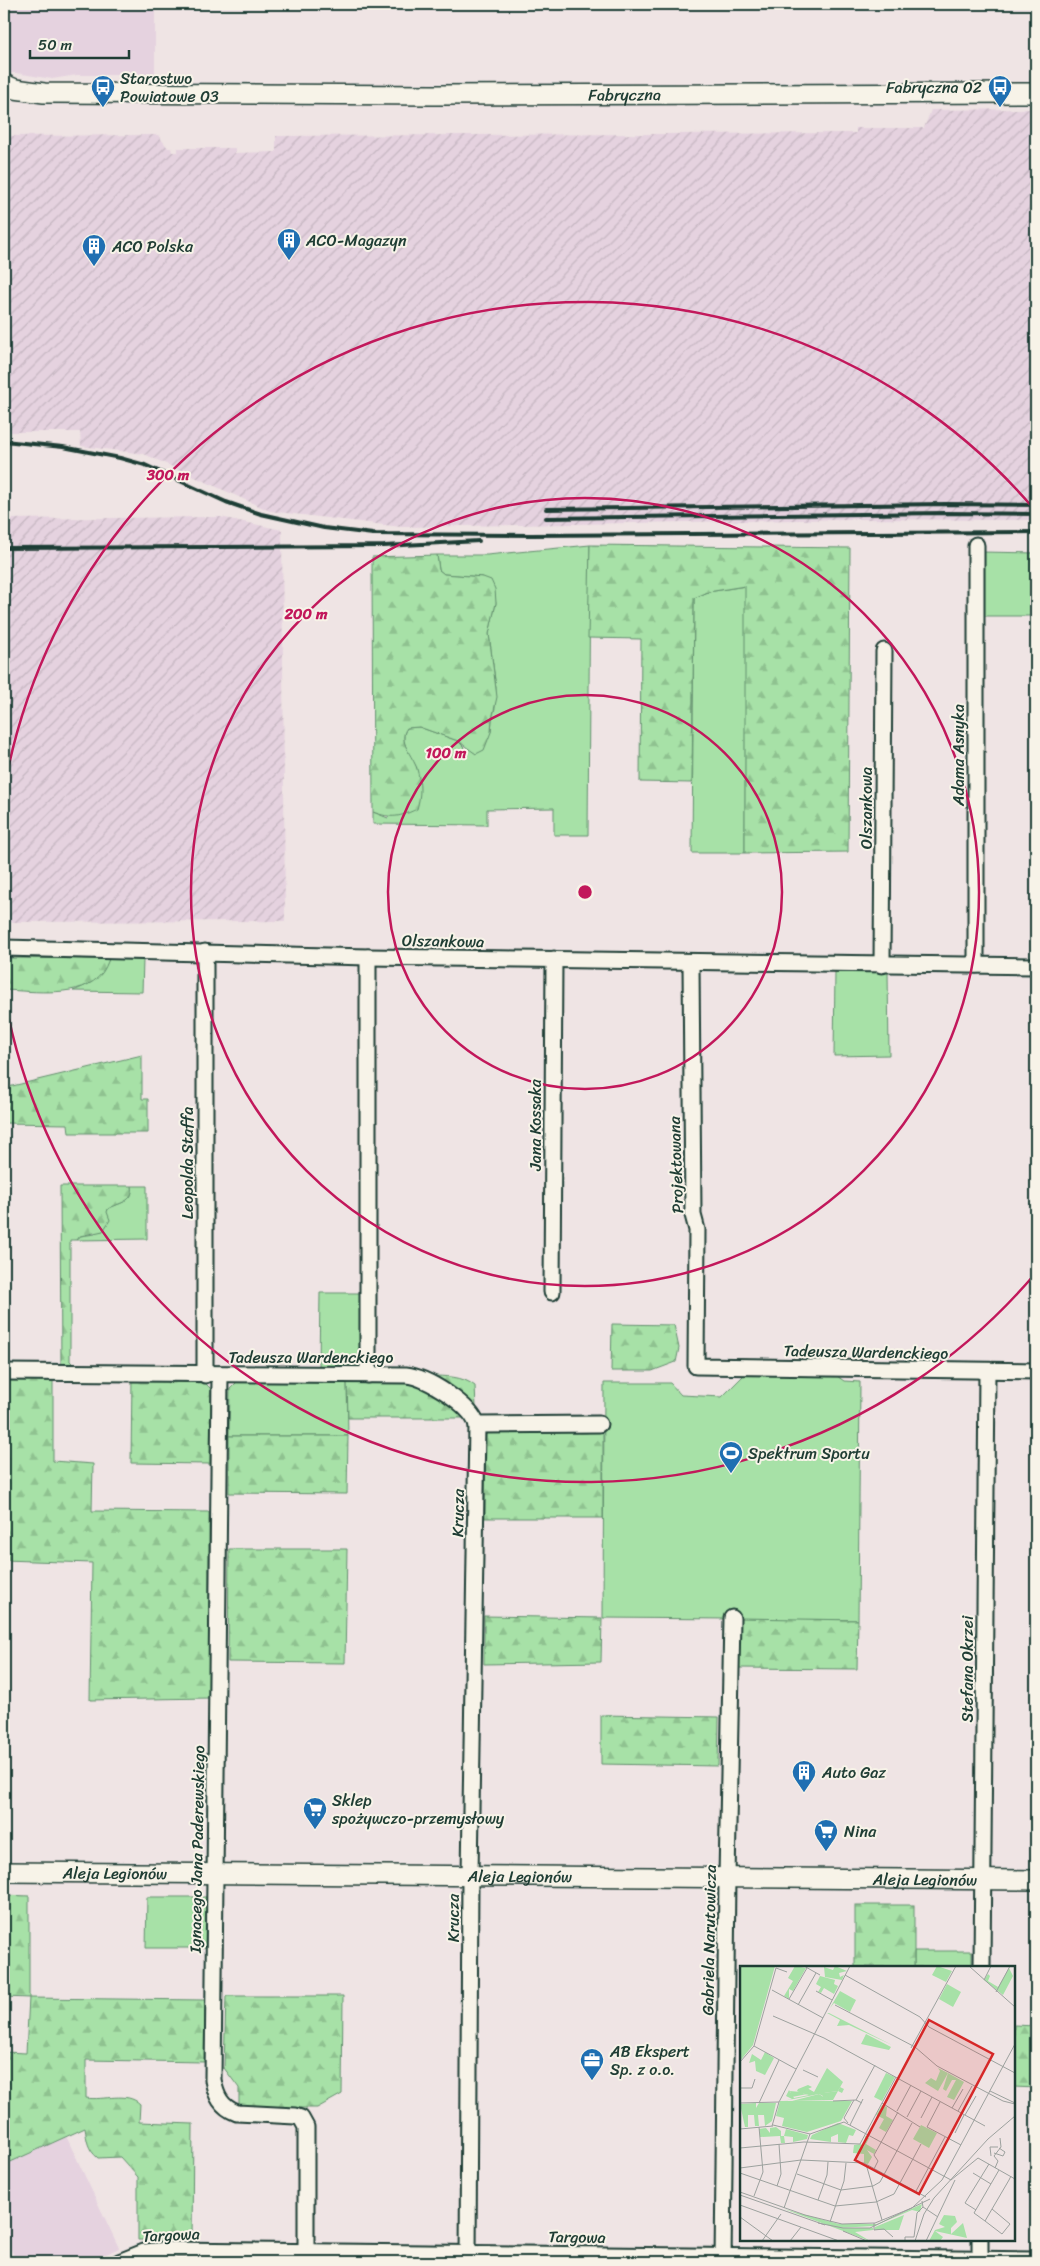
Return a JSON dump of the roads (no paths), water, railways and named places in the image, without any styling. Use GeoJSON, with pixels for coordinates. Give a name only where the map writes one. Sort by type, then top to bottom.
{"type":"FeatureCollection","features":[{"type":"Feature","properties":{"kind":"street","name":"Fabryczna"},"geometry":{"type":"LineString","coordinates":[[4,84],[15,89],[44,93],[434,95],[1036,93]]}},
{"type":"Feature","properties":{"kind":"street","name":"Adama Asnyka"},"geometry":{"type":"LineString","coordinates":[[976,545],[976,965]]}},
{"type":"Feature","properties":{"kind":"street","name":"Olszankowa"},"geometry":{"type":"LineString","coordinates":[[882,965],[884,651]]}},
{"type":"Feature","properties":{"kind":"street","name":"Olszankowa"},"geometry":{"type":"LineString","coordinates":[[4,948],[692,963],[1036,966]]}},
{"type":"Feature","properties":{"kind":"street","name":"Leopolda Staffa"},"geometry":{"type":"LineString","coordinates":[[205,952],[212,1375]]}},
{"type":"Feature","properties":{"kind":"street"},"geometry":{"type":"LineString","coordinates":[[368,957],[368,1374]]}},
{"type":"Feature","properties":{"kind":"street","name":"Jana Kossaka"},"geometry":{"type":"LineString","coordinates":[[552,1292],[554,959]]}},
{"type":"Feature","properties":{"kind":"street","name":"Projektowana"},"geometry":{"type":"LineString","coordinates":[[692,963],[693,1215],[697,1230],[696,1366]]}},
{"type":"Feature","properties":{"kind":"street","name":"Tadeusza Wardenckiego"},"geometry":{"type":"LineString","coordinates":[[696,1366],[1036,1371]]}},
{"type":"Feature","properties":{"kind":"street","name":"Stefana Okrzei"},"geometry":{"type":"LineString","coordinates":[[982,1966],[987,1371]]}},
{"type":"Feature","properties":{"kind":"street","name":"Tadeusza Wardenckiego"},"geometry":{"type":"LineString","coordinates":[[4,1372],[406,1375],[418,1378],[445,1392],[471,1412],[477,1425]]}},
{"type":"Feature","properties":{"kind":"street","name":"Ignacego Jana Paderewskiego"},"geometry":{"type":"LineString","coordinates":[[212,1375],[215,1875],[212,2080],[218,2098],[228,2109],[237,2112],[295,2116],[300,2118],[306,2127],[306,2252]]}},
{"type":"Feature","properties":{"kind":"street"},"geometry":{"type":"LineString","coordinates":[[477,1425],[600,1424]]}},
{"type":"Feature","properties":{"kind":"street","name":"Krucza"},"geometry":{"type":"LineString","coordinates":[[468,2258],[470,1875],[477,1425]]}},
{"type":"Feature","properties":{"kind":"street","name":"Gabriela Narutowicza"},"geometry":{"type":"LineString","coordinates":[[723,2259],[726,1877],[732,1618]]}},
{"type":"Feature","properties":{"kind":"street","name":"Aleja Legionów"},"geometry":{"type":"LineString","coordinates":[[4,1872],[1036,1880]]}},
{"type":"Feature","properties":{"kind":"street"},"geometry":{"type":"LineString","coordinates":[[980,2241],[980,2259]]}},
{"type":"Feature","properties":{"kind":"street","name":"Targowa"},"geometry":{"type":"LineString","coordinates":[[119,2262],[144,2252],[169,2256],[306,2252],[468,2258],[1036,2260]]}},
{"type":"Feature","properties":{"kind":"railway"},"geometry":{"type":"LineString","coordinates":[[4,441],[63,447],[120,458],[145,465],[226,502],[261,514],[324,528],[373,534],[1036,532]]}},
{"type":"Feature","properties":{"kind":"railway"},"geometry":{"type":"LineString","coordinates":[[546,509],[946,504],[1036,505]]}},
{"type":"Feature","properties":{"kind":"railway"},"geometry":{"type":"LineString","coordinates":[[546,518],[945,513],[1036,514]]}},
{"type":"Feature","properties":{"kind":"railway"},"geometry":{"type":"LineString","coordinates":[[4,548],[384,546],[479,541]]}},
{"type":"Feature","properties":{"kind":"place","name":"Starostwo Powiatowe 03"},"geometry":{"type":"Point","coordinates":[103,108]}},
{"type":"Feature","properties":{"kind":"place","name":"Fabryczna 02"},"geometry":{"type":"Point","coordinates":[1000,108]}},
{"type":"Feature","properties":{"kind":"place","name":"ACO-Magazyn"},"geometry":{"type":"Point","coordinates":[289,261]}},
{"type":"Feature","properties":{"kind":"place","name":"ACO Polska"},"geometry":{"type":"Point","coordinates":[94,267]}},
{"type":"Feature","properties":{"kind":"place","name":"Spektrum Sportu"},"geometry":{"type":"Point","coordinates":[731,1474]}},
{"type":"Feature","properties":{"kind":"place","name":"Auto Gaz"},"geometry":{"type":"Point","coordinates":[804,1793]}},
{"type":"Feature","properties":{"kind":"place","name":"Sklep spożywczo-przemysłowy"},"geometry":{"type":"Point","coordinates":[315,1830]}},
{"type":"Feature","properties":{"kind":"place","name":"Nina"},"geometry":{"type":"Point","coordinates":[826,1852]}},
{"type":"Feature","properties":{"kind":"place","name":"AB Ekspert Sp. z o.o."},"geometry":{"type":"Point","coordinates":[592,2081]}}]}
